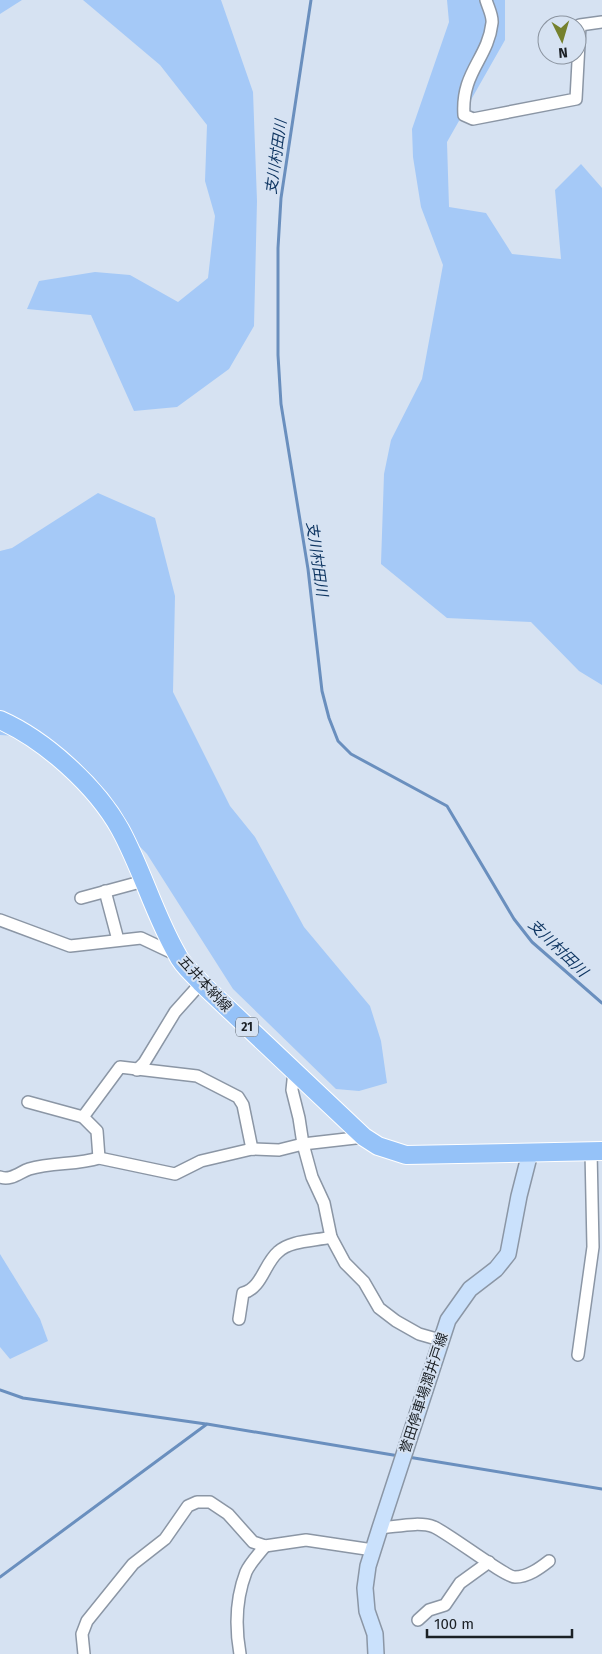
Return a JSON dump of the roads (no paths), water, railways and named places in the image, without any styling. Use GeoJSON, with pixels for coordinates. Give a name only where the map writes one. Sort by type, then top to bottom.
{"type":"FeatureCollection","features":[{"type":"Feature","properties":{"kind":"main road","name":"五井本納線"},"geometry":{"type":"LineString","coordinates":[[0,720],[26,734],[95,793],[120,828],[177,955],[201,983],[364,1137],[378,1146],[406,1154],[596,1151]]}},
{"type":"Feature","properties":{"kind":"main road","name":"誉田停車場潤井戸線"},"geometry":{"type":"LineString","coordinates":[[376,1654],[375,1634],[365,1600],[366,1579],[380,1528],[448,1320],[470,1289],[496,1270],[508,1254],[519,1196],[530,1153]]}},
{"type":"Feature","properties":{"kind":"street"},"geometry":{"type":"LineString","coordinates":[[486,0],[492,21],[484,48],[469,76],[463,98],[464,115],[472,119],[576,99],[580,25],[602,22]]}},
{"type":"Feature","properties":{"kind":"street"},"geometry":{"type":"LineString","coordinates":[[81,898],[144,881]]}},
{"type":"Feature","properties":{"kind":"street"},"geometry":{"type":"LineString","coordinates":[[104,891],[118,940]]}},
{"type":"Feature","properties":{"kind":"street"},"geometry":{"type":"LineString","coordinates":[[0,920],[7,920],[70,946],[141,938],[177,955]]}},
{"type":"Feature","properties":{"kind":"street"},"geometry":{"type":"LineString","coordinates":[[137,1070],[144,1063],[175,1012],[201,983]]}},
{"type":"Feature","properties":{"kind":"street"},"geometry":{"type":"LineString","coordinates":[[83,1117],[120,1067],[126,1066],[137,1070],[197,1076],[238,1097],[243,1105],[252,1149]]}},
{"type":"Feature","properties":{"kind":"street"},"geometry":{"type":"LineString","coordinates":[[294,1072],[292,1090],[299,1118],[302,1144],[312,1178],[324,1203],[331,1237],[345,1263],[364,1282],[379,1308],[412,1329],[440,1340]]}},
{"type":"Feature","properties":{"kind":"street"},"geometry":{"type":"LineString","coordinates":[[28,1102],[83,1117],[97,1131],[100,1158]]}},
{"type":"Feature","properties":{"kind":"street"},"geometry":{"type":"LineString","coordinates":[[0,1177],[11,1178],[31,1168],[100,1158],[175,1174],[201,1161],[252,1149],[279,1150],[302,1144],[364,1137]]}},
{"type":"Feature","properties":{"kind":"street"},"geometry":{"type":"LineString","coordinates":[[578,1355],[592,1246],[596,1151]]}},
{"type":"Feature","properties":{"kind":"street"},"geometry":{"type":"LineString","coordinates":[[238,1319],[243,1293],[256,1288],[277,1252],[294,1244],[331,1237]]}},
{"type":"Feature","properties":{"kind":"street"},"geometry":{"type":"LineString","coordinates":[[84,1654],[82,1634],[87,1621],[133,1564],[174,1530],[188,1506],[197,1502],[210,1502],[228,1514],[253,1542],[266,1546],[306,1540],[374,1550]]}},
{"type":"Feature","properties":{"kind":"street"},"geometry":{"type":"LineString","coordinates":[[380,1528],[432,1527],[489,1562],[506,1575],[515,1577],[529,1574],[549,1561]]}},
{"type":"Feature","properties":{"kind":"street"},"geometry":{"type":"LineString","coordinates":[[240,1654],[236,1634],[236,1610],[247,1570],[266,1546]]}},
{"type":"Feature","properties":{"kind":"street"},"geometry":{"type":"LineString","coordinates":[[418,1620],[429,1610],[445,1604],[460,1582],[489,1562]]}},
{"type":"Feature","properties":{"kind":"waterway","name":"支川村田川"},"geometry":{"type":"LineString","coordinates":[[311,0],[281,198],[278,248],[278,355],[281,404],[308,569],[322,691],[329,718],[338,741],[351,754],[447,806],[514,919],[532,942],[602,1003]]}},
{"type":"Feature","properties":{"kind":"waterway"},"geometry":{"type":"LineString","coordinates":[[0,1390],[23,1398],[206,1424]]}},
{"type":"Feature","properties":{"kind":"waterway"},"geometry":{"type":"LineString","coordinates":[[0,1577],[207,1424],[399,1456]]}},
{"type":"Feature","properties":{"kind":"waterway"},"geometry":{"type":"LineString","coordinates":[[408,1457],[602,1489]]}}]}
